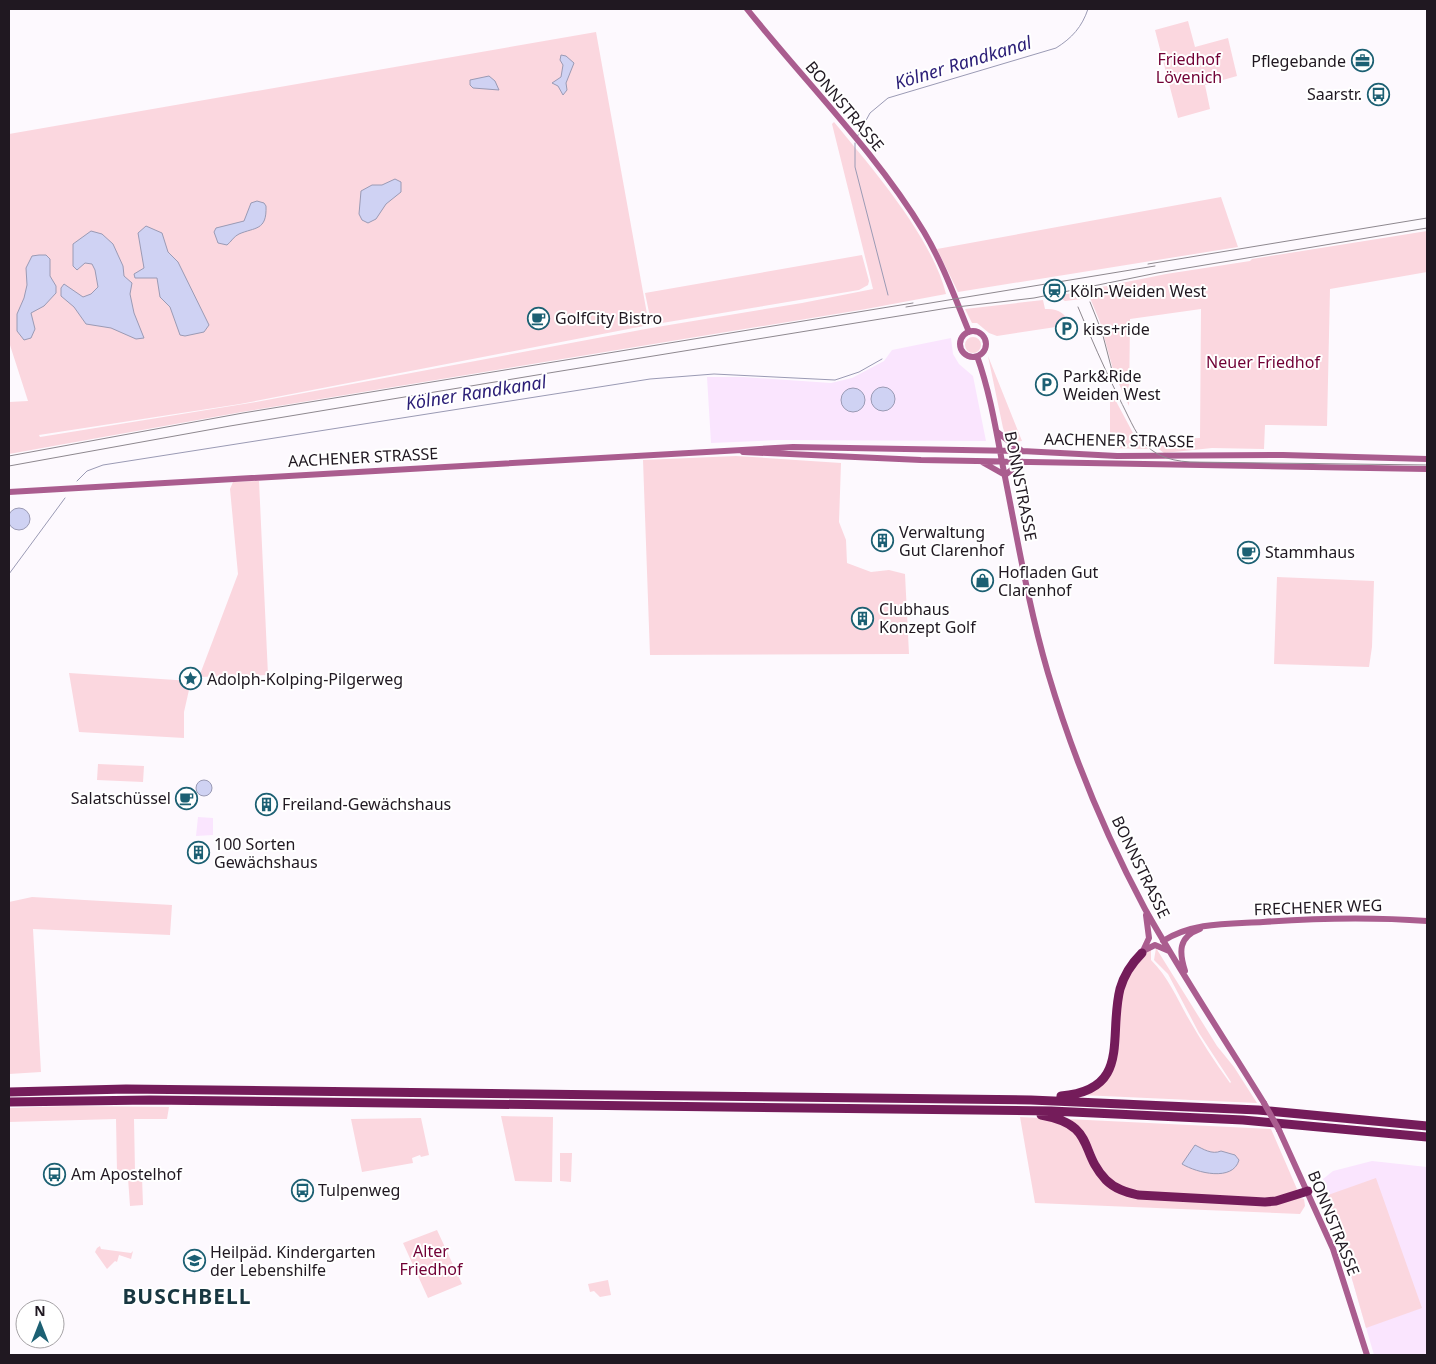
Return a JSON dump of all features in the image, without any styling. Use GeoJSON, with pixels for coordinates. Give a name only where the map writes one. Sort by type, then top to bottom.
{"type":"FeatureCollection","features":[{"type":"Feature","properties":{"kind":"highway"},"geometry":{"type":"LineString","coordinates":[[1031,1100],[1080,1094],[1092,1089],[1103,1079],[1114,1058],[1122,984],[1128,970],[1142,952]]}},
{"type":"Feature","properties":{"kind":"highway"},"geometry":{"type":"LineString","coordinates":[[9,1092],[184,1090],[1031,1100],[1258,1110],[1427,1126]]}},
{"type":"Feature","properties":{"kind":"highway"},"geometry":{"type":"LineString","coordinates":[[9,1102],[186,1100],[800,1106],[1018,1111],[1243,1120],[1427,1136]]}},
{"type":"Feature","properties":{"kind":"highway"},"geometry":{"type":"LineString","coordinates":[[1018,1111],[1055,1118],[1074,1128],[1084,1139],[1107,1181],[1120,1190],[1138,1195],[1264,1202],[1276,1201],[1308,1191]]}},
{"type":"Feature","properties":{"kind":"main road","name":"BONNSTRASSE"},"geometry":{"type":"LineString","coordinates":[[747,9],[893,185],[924,232],[955,294],[969,332]]}},
{"type":"Feature","properties":{"kind":"main road"},"geometry":{"type":"LineString","coordinates":[[969,332],[978,333],[984,339],[984,351],[977,356],[968,356],[961,349],[962,337],[969,332]]}},
{"type":"Feature","properties":{"kind":"main road","name":"BONNSTRASSE"},"geometry":{"type":"LineString","coordinates":[[977,356],[997,432],[1032,611],[1059,709],[1107,830],[1145,909],[1279,1130],[1333,1249],[1367,1355]]}},
{"type":"Feature","properties":{"kind":"main road"},"geometry":{"type":"LineString","coordinates":[[997,432],[1022,451]]}},
{"type":"Feature","properties":{"kind":"main road","name":"AACHENER STRASSE"},"geometry":{"type":"LineString","coordinates":[[9,492],[793,447],[1022,451],[1171,457],[1288,455],[1305,457],[1427,459]]}},
{"type":"Feature","properties":{"kind":"main road","name":"AACHENER STRASSE"},"geometry":{"type":"LineString","coordinates":[[720,451],[1002,462],[1427,469]]}},
{"type":"Feature","properties":{"kind":"main road"},"geometry":{"type":"LineString","coordinates":[[1277,466],[1274,463],[1275,459],[1288,455]]}},
{"type":"Feature","properties":{"kind":"main road"},"geometry":{"type":"LineString","coordinates":[[1410,458],[1416,468],[1418,464],[1427,459]]}},
{"type":"Feature","properties":{"kind":"main road"},"geometry":{"type":"LineString","coordinates":[[980,461],[1005,475],[1022,462]]}},
{"type":"Feature","properties":{"kind":"main road"},"geometry":{"type":"LineString","coordinates":[[1142,952],[1149,938],[1145,909]]}},
{"type":"Feature","properties":{"kind":"main road","name":"FRECHENER WEG"},"geometry":{"type":"LineString","coordinates":[[1163,940],[1188,929],[1210,925],[1377,917],[1427,921]]}},
{"type":"Feature","properties":{"kind":"main road","name":"FRECHENER WEG"},"geometry":{"type":"LineString","coordinates":[[1187,980],[1180,953],[1183,941],[1193,931],[1210,925]]}},
{"type":"Feature","properties":{"kind":"main road"},"geometry":{"type":"LineString","coordinates":[[1142,952],[1155,946],[1171,952]]}},
{"type":"Feature","properties":{"kind":"shaded area"},"geometry":{"type":"Polygon","coordinates":[[[951,338],[953,354],[959,364],[973,376],[986,441],[778,440],[711,443],[707,377],[743,377],[831,383],[852,378],[884,361],[892,350],[951,338]]]}},
{"type":"Feature","properties":{"kind":"shaded area"},"geometry":{"type":"Polygon","coordinates":[[[198,817],[213,818],[213,835],[196,836],[198,817]]]}},
{"type":"Feature","properties":{"kind":"shaded area"},"geometry":{"type":"Polygon","coordinates":[[[1372,1161],[1427,1167],[1427,1355],[1374,1355],[1323,1179],[1333,1171],[1372,1161]]]}},
{"type":"Feature","properties":{"kind":"green space","name":"Friedhof Lövenich"},"geometry":{"type":"Polygon","coordinates":[[[1188,21],[1195,47],[1228,38],[1237,76],[1205,85],[1210,109],[1178,118],[1155,30],[1188,21]]]}},
{"type":"Feature","properties":{"kind":"green space"},"geometry":{"type":"Polygon","coordinates":[[[596,32],[649,325],[240,404],[39,435],[40,437],[256,402],[651,328],[802,303],[873,289],[832,124],[834,122],[899,203],[914,226],[939,272],[946,294],[866,309],[242,412],[9,454],[9,402],[28,401],[9,342],[9,134],[596,32]]]}},
{"type":"Feature","properties":{"kind":"green space"},"geometry":{"type":"Polygon","coordinates":[[[1221,197],[1238,247],[958,292],[937,249],[1221,197]]]}},
{"type":"Feature","properties":{"kind":"green space","name":"Neuer Friedhof"},"geometry":{"type":"Polygon","coordinates":[[[1427,231],[1427,272],[1330,289],[1327,426],[1265,425],[1264,449],[1212,448],[1164,453],[1147,440],[1200,438],[1201,309],[1130,319],[1129,406],[1114,373],[1100,322],[1090,298],[1065,301],[1057,296],[1166,274],[1427,231]]]}},
{"type":"Feature","properties":{"kind":"green space"},"geometry":{"type":"Polygon","coordinates":[[[862,255],[869,281],[868,285],[859,290],[656,324],[651,322],[645,293],[862,255]]]}},
{"type":"Feature","properties":{"kind":"green space"},"geometry":{"type":"Polygon","coordinates":[[[1043,300],[1045,309],[1054,309],[1064,314],[1069,325],[997,336],[989,333],[977,323],[972,323],[965,309],[1043,300]]]}},
{"type":"Feature","properties":{"kind":"green space"},"geometry":{"type":"Polygon","coordinates":[[[973,337],[979,339],[981,345],[979,351],[973,353],[967,351],[965,345],[967,339],[973,337]]]}},
{"type":"Feature","properties":{"kind":"green space"},"geometry":{"type":"Polygon","coordinates":[[[988,356],[1022,441],[1013,442],[1006,436],[988,356]]]}},
{"type":"Feature","properties":{"kind":"green space"},"geometry":{"type":"Polygon","coordinates":[[[1110,390],[1133,433],[1148,449],[1110,448],[1110,390]]]}},
{"type":"Feature","properties":{"kind":"green space"},"geometry":{"type":"Polygon","coordinates":[[[736,456],[841,463],[839,522],[846,540],[847,563],[871,572],[889,570],[905,574],[909,654],[650,655],[643,460],[736,456]]]}},
{"type":"Feature","properties":{"kind":"green space"},"geometry":{"type":"Polygon","coordinates":[[[259,481],[268,675],[199,677],[238,574],[230,489],[233,482],[259,481]]]}},
{"type":"Feature","properties":{"kind":"green space"},"geometry":{"type":"Polygon","coordinates":[[[1277,577],[1374,581],[1372,647],[1369,667],[1274,664],[1277,577]]]}},
{"type":"Feature","properties":{"kind":"green space"},"geometry":{"type":"Polygon","coordinates":[[[69,673],[191,681],[184,712],[184,738],[79,732],[69,673]]]}},
{"type":"Feature","properties":{"kind":"green space"},"geometry":{"type":"Polygon","coordinates":[[[98,764],[144,766],[143,782],[97,780],[98,764]]]}},
{"type":"Feature","properties":{"kind":"green space"},"geometry":{"type":"Polygon","coordinates":[[[32,897],[172,905],[170,935],[33,929],[41,1072],[9,1074],[9,902],[32,897]]]}},
{"type":"Feature","properties":{"kind":"green space"},"geometry":{"type":"Polygon","coordinates":[[[1156,948],[1217,1046],[1234,1067],[1257,1103],[1081,1095],[1105,1080],[1125,980],[1144,955],[1151,949],[1151,960],[1167,980],[1202,1042],[1231,1082],[1199,1033],[1168,974],[1154,960],[1156,948]]]}},
{"type":"Feature","properties":{"kind":"green space"},"geometry":{"type":"Polygon","coordinates":[[[68,1106],[169,1107],[167,1119],[134,1119],[135,1171],[117,1172],[116,1119],[9,1122],[9,1108],[68,1106]]]}},
{"type":"Feature","properties":{"kind":"green space"},"geometry":{"type":"Polygon","coordinates":[[[501,1116],[553,1117],[552,1182],[515,1181],[501,1116]]]}},
{"type":"Feature","properties":{"kind":"green space"},"geometry":{"type":"Polygon","coordinates":[[[1020,1117],[1041,1118],[1065,1125],[1080,1137],[1096,1170],[1139,1198],[1301,1198],[1304,1199],[1305,1206],[1300,1214],[1035,1203],[1020,1117]]]}},
{"type":"Feature","properties":{"kind":"green space"},"geometry":{"type":"Polygon","coordinates":[[[421,1118],[429,1155],[421,1157],[420,1155],[412,1158],[413,1163],[362,1172],[351,1119],[421,1118]]]}},
{"type":"Feature","properties":{"kind":"green space"},"geometry":{"type":"Polygon","coordinates":[[[1067,1119],[1271,1129],[1297,1189],[1295,1192],[1272,1198],[1142,1194],[1116,1185],[1102,1170],[1092,1148],[1067,1119]]]}},
{"type":"Feature","properties":{"kind":"green space"},"geometry":{"type":"Polygon","coordinates":[[[560,1153],[572,1153],[571,1182],[560,1181],[560,1153]]]}},
{"type":"Feature","properties":{"kind":"green space"},"geometry":{"type":"Polygon","coordinates":[[[142,1177],[143,1205],[130,1206],[128,1178],[142,1177]]]}},
{"type":"Feature","properties":{"kind":"green space"},"geometry":{"type":"Polygon","coordinates":[[[1376,1178],[1422,1308],[1366,1328],[1328,1195],[1376,1178]]]}},
{"type":"Feature","properties":{"kind":"green space","name":"Alter Friedhof"},"geometry":{"type":"Polygon","coordinates":[[[437,1230],[462,1284],[428,1298],[403,1243],[437,1230]]]}},
{"type":"Feature","properties":{"kind":"green space"},"geometry":{"type":"Polygon","coordinates":[[[100,1246],[101,1249],[131,1253],[133,1251],[131,1259],[119,1255],[117,1262],[115,1261],[107,1269],[95,1252],[100,1246]]]}},
{"type":"Feature","properties":{"kind":"green space"},"geometry":{"type":"Polygon","coordinates":[[[608,1280],[611,1295],[600,1297],[594,1291],[590,1292],[588,1284],[608,1280]]]}},
{"type":"Feature","properties":{"kind":"water"},"geometry":{"type":"Polygon","coordinates":[[[561,55],[566,56],[574,63],[566,83],[567,90],[563,95],[558,86],[552,83],[561,77],[563,65],[560,60],[561,55]]]}},
{"type":"Feature","properties":{"kind":"water"},"geometry":{"type":"Polygon","coordinates":[[[489,76],[495,81],[499,90],[473,88],[470,85],[470,80],[489,76]]]}},
{"type":"Feature","properties":{"kind":"water"},"geometry":{"type":"Polygon","coordinates":[[[395,179],[401,182],[401,192],[386,204],[376,219],[368,223],[362,220],[359,214],[361,191],[372,185],[382,185],[395,179]]]}},
{"type":"Feature","properties":{"kind":"water"},"geometry":{"type":"Polygon","coordinates":[[[257,201],[264,203],[266,206],[266,214],[262,224],[255,229],[237,235],[227,245],[218,243],[214,232],[216,228],[244,221],[251,203],[257,201]]]}},
{"type":"Feature","properties":{"kind":"water"},"geometry":{"type":"Polygon","coordinates":[[[146,226],[162,233],[168,252],[178,262],[209,325],[204,332],[185,336],[180,335],[170,307],[160,297],[157,278],[135,278],[134,274],[144,268],[138,233],[146,226]]]}},
{"type":"Feature","properties":{"kind":"water"},"geometry":{"type":"Polygon","coordinates":[[[91,231],[102,234],[113,244],[123,266],[124,276],[132,283],[130,294],[134,313],[144,338],[136,339],[111,328],[86,324],[74,307],[61,296],[61,288],[64,284],[83,297],[91,294],[98,287],[92,264],[85,263],[77,270],[73,266],[73,244],[91,231]]]}},
{"type":"Feature","properties":{"kind":"water"},"geometry":{"type":"Polygon","coordinates":[[[46,255],[50,259],[50,276],[56,286],[56,293],[44,306],[31,313],[35,329],[31,338],[24,340],[17,331],[17,314],[27,285],[26,268],[32,256],[46,255]]]}},
{"type":"Feature","properties":{"kind":"water"},"geometry":{"type":"Polygon","coordinates":[[[883,387],[892,390],[895,399],[892,408],[883,411],[874,408],[871,399],[874,390],[883,387]]]}},
{"type":"Feature","properties":{"kind":"water"},"geometry":{"type":"Polygon","coordinates":[[[853,388],[862,391],[865,400],[862,409],[853,412],[844,409],[841,400],[844,391],[853,388]]]}},
{"type":"Feature","properties":{"kind":"water"},"geometry":{"type":"Polygon","coordinates":[[[19,508],[27,511],[30,519],[27,527],[19,530],[11,527],[8,519],[11,511],[19,508]]]}},
{"type":"Feature","properties":{"kind":"water"},"geometry":{"type":"Polygon","coordinates":[[[204,780],[212,788],[204,796],[196,788],[204,780]]]}},
{"type":"Feature","properties":{"kind":"water"},"geometry":{"type":"Polygon","coordinates":[[[1195,1145],[1211,1152],[1221,1151],[1235,1155],[1239,1160],[1230,1171],[1222,1173],[1214,1174],[1196,1170],[1182,1164],[1195,1145]]]}},
{"type":"Feature","properties":{"kind":"waterway","name":"Kölner Randkanal"},"geometry":{"type":"LineString","coordinates":[[857,137],[870,113],[888,98],[1056,48],[1076,32],[1088,9]]}},
{"type":"Feature","properties":{"kind":"waterway","name":"Kölner Randkanal"},"geometry":{"type":"LineString","coordinates":[[855,143],[855,167],[888,295]]}},
{"type":"Feature","properties":{"kind":"waterway","name":"Kölner Randkanal"},"geometry":{"type":"LineString","coordinates":[[77,481],[87,471],[103,465],[650,379],[714,374],[835,380],[859,372],[882,359]]}},
{"type":"Feature","properties":{"kind":"waterway","name":"Kölner Randkanal"},"geometry":{"type":"LineString","coordinates":[[9,574],[65,498]]}},
{"type":"Feature","properties":{"kind":"tram line"},"geometry":{"type":"LineString","coordinates":[[1090,302],[1102,332],[1114,378]]}},
{"type":"Feature","properties":{"kind":"tram line"},"geometry":{"type":"LineString","coordinates":[[1078,307],[1131,423],[1151,450],[1161,456],[1190,462],[1427,465]]}},
{"type":"Feature","properties":{"kind":"railway"},"geometry":{"type":"LineString","coordinates":[[1148,264],[1427,218]]}},
{"type":"Feature","properties":{"kind":"railway"},"geometry":{"type":"LineString","coordinates":[[9,466],[230,426],[555,372],[948,308],[1034,298],[1157,273],[1427,228]]}},
{"type":"Feature","properties":{"kind":"railway"},"geometry":{"type":"LineString","coordinates":[[906,307],[1155,266]]}},
{"type":"Feature","properties":{"kind":"railway"},"geometry":{"type":"LineString","coordinates":[[9,456],[243,413],[913,303]]}},
{"type":"Feature","properties":{"kind":"place","name":"Pflegebande"},"geometry":{"type":"Point","coordinates":[1362,61]}},
{"type":"Feature","properties":{"kind":"place","name":"Saarstr."},"geometry":{"type":"Point","coordinates":[1378,94]}},
{"type":"Feature","properties":{"kind":"place","name":"Köln-Weiden West"},"geometry":{"type":"Point","coordinates":[1054,291]}},
{"type":"Feature","properties":{"kind":"place","name":"GolfCity Bistro"},"geometry":{"type":"Point","coordinates":[539,318]}},
{"type":"Feature","properties":{"kind":"place","name":"kiss+ride"},"geometry":{"type":"Point","coordinates":[1067,329]}},
{"type":"Feature","properties":{"kind":"place","name":"Park&Ride Weiden West"},"geometry":{"type":"Point","coordinates":[1047,385]}},
{"type":"Feature","properties":{"kind":"place","name":"Verwaltung Gut Clarenhof"},"geometry":{"type":"Point","coordinates":[883,541]}},
{"type":"Feature","properties":{"kind":"place","name":"Stammhaus"},"geometry":{"type":"Point","coordinates":[1249,552]}},
{"type":"Feature","properties":{"kind":"place","name":"Hofladen Gut Clarenhof"},"geometry":{"type":"Point","coordinates":[982,581]}},
{"type":"Feature","properties":{"kind":"place","name":"Clubhaus Konzept Golf"},"geometry":{"type":"Point","coordinates":[863,618]}},
{"type":"Feature","properties":{"kind":"place","name":"Adolph-Kolping-Pilgerweg"},"geometry":{"type":"Point","coordinates":[191,679]}},
{"type":"Feature","properties":{"kind":"place","name":"Salatschüssel"},"geometry":{"type":"Point","coordinates":[187,798]}},
{"type":"Feature","properties":{"kind":"place","name":"Freiland-Gewächshaus"},"geometry":{"type":"Point","coordinates":[266,804]}},
{"type":"Feature","properties":{"kind":"place","name":"100 Sorten Gewächshaus"},"geometry":{"type":"Point","coordinates":[198,853]}},
{"type":"Feature","properties":{"kind":"place","name":"Am Apostelhof"},"geometry":{"type":"Point","coordinates":[55,1174]}},
{"type":"Feature","properties":{"kind":"place","name":"Tulpenweg"},"geometry":{"type":"Point","coordinates":[302,1190]}},
{"type":"Feature","properties":{"kind":"place","name":"Heilpäd. Kindergarten der Lebenshilfe"},"geometry":{"type":"Point","coordinates":[194,1261]}},
{"type":"Feature","properties":{"kind":"district","name":"BUSCHBELL"},"geometry":{"type":"Point","coordinates":[187,1297]}}]}
